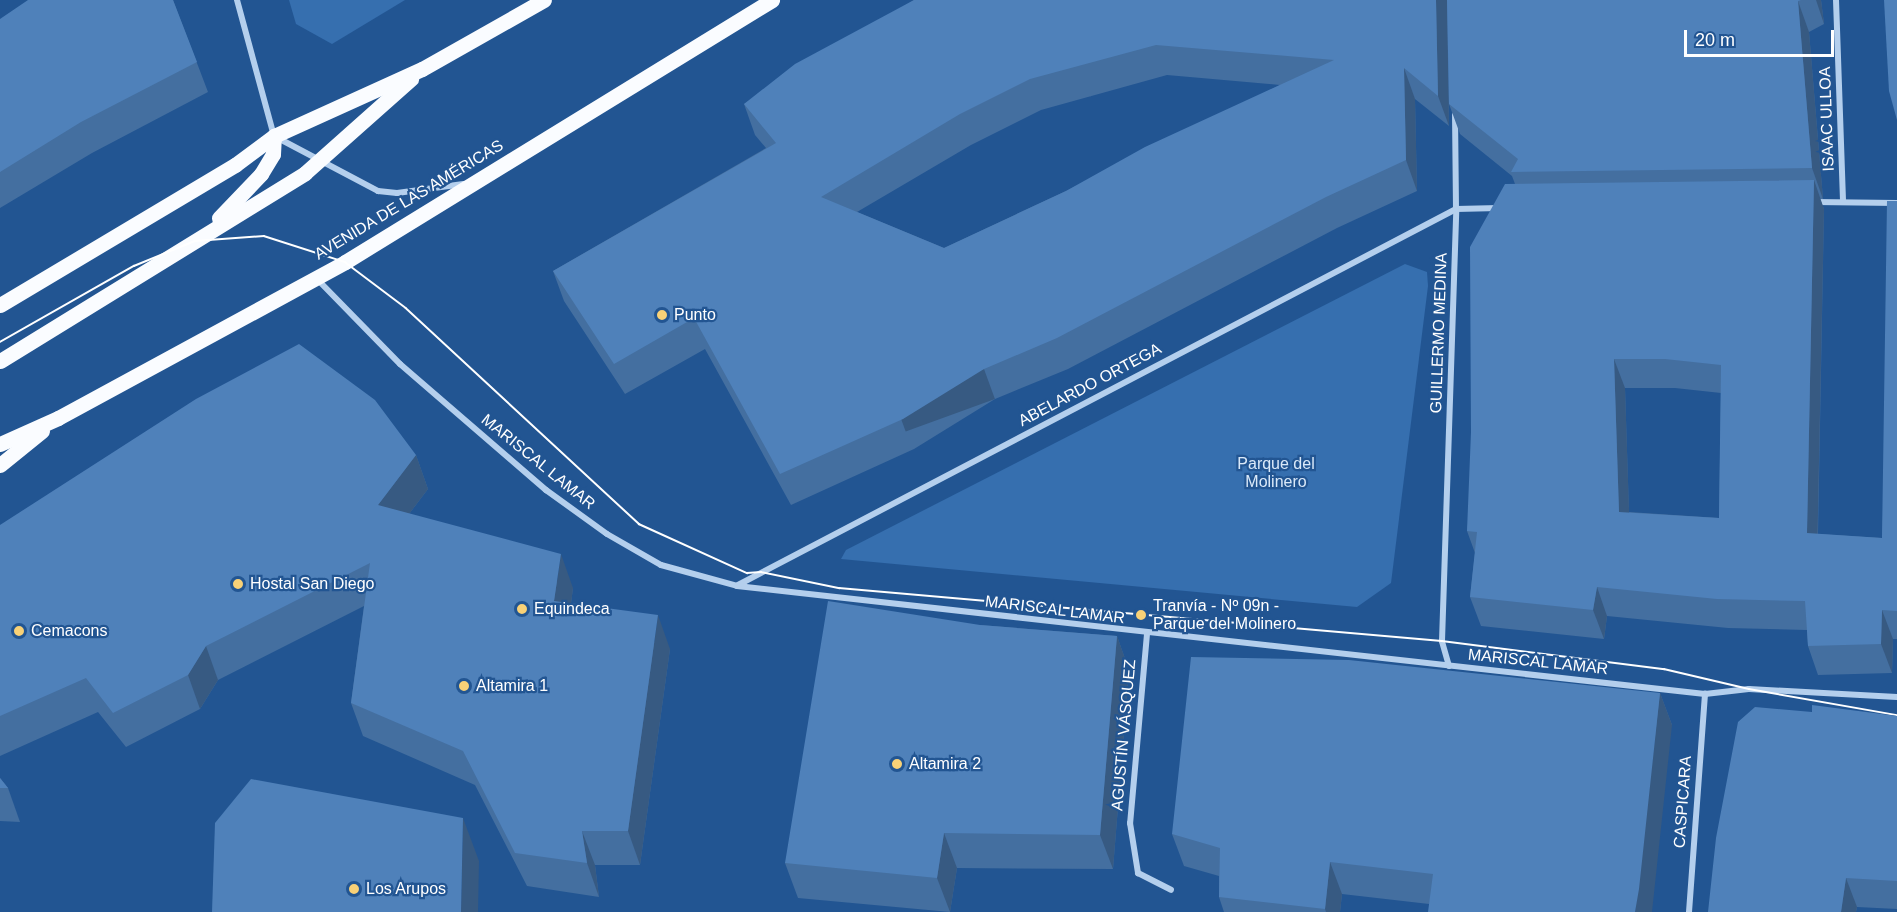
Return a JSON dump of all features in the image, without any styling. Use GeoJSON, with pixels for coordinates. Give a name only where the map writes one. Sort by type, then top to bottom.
{"type":"FeatureCollection","features":[{"type":"Feature","properties":{"kind":"main road"},"geometry":{"type":"LineString","coordinates":[[0,305],[235,165],[274,136],[422,69],[544,0]]}},
{"type":"Feature","properties":{"kind":"main road","name":"AVENIDA DE LAS AMÉRICAS"},"geometry":{"type":"LineString","coordinates":[[0,444],[58,418],[315,278],[772,0]]}},
{"type":"Feature","properties":{"kind":"main road"},"geometry":{"type":"LineString","coordinates":[[0,361],[320,161],[422,69]]}},
{"type":"Feature","properties":{"kind":"main road"},"geometry":{"type":"LineString","coordinates":[[195,241],[255,183],[273,154],[274,136]]}},
{"type":"Feature","properties":{"kind":"main road","name":"AVENIDA DE LAS AMÉRICAS"},"geometry":{"type":"LineString","coordinates":[[0,465],[58,418]]}},
{"type":"Feature","properties":{"kind":"street"},"geometry":{"type":"LineString","coordinates":[[237,0],[274,136],[378,191],[397,193],[472,183]]}},
{"type":"Feature","properties":{"kind":"street","name":"ISAAC ULLOA"},"geometry":{"type":"LineString","coordinates":[[1836,0],[1842,202]]}},
{"type":"Feature","properties":{"kind":"street","name":"GUILLERMO MEDINA"},"geometry":{"type":"LineString","coordinates":[[1449,666],[1442,641],[1456,208],[1454,104]]}},
{"type":"Feature","properties":{"kind":"street"},"geometry":{"type":"LineString","coordinates":[[1807,203],[1897,202]]}},
{"type":"Feature","properties":{"kind":"street"},"geometry":{"type":"LineString","coordinates":[[1456,208],[1503,208]]}},
{"type":"Feature","properties":{"kind":"street","name":"ABELARDO ORTEGA"},"geometry":{"type":"LineString","coordinates":[[737,586],[1456,208]]}},
{"type":"Feature","properties":{"kind":"street","name":"MARISCAL LAMAR"},"geometry":{"type":"LineString","coordinates":[[315,278],[400,364],[546,490],[607,534],[661,565],[737,586],[1147,634],[1705,694],[1749,689],[1897,697]]}},
{"type":"Feature","properties":{"kind":"street","name":"AGUSTÍN VÁSQUEZ"},"geometry":{"type":"LineString","coordinates":[[1147,634],[1130,823],[1138,873],[1171,890]]}},
{"type":"Feature","properties":{"kind":"street","name":"CASPICARA"},"geometry":{"type":"LineString","coordinates":[[1689,912],[1705,694]]}},
{"type":"Feature","properties":{"kind":"green space"},"geometry":{"type":"Polygon","coordinates":[[[289,0],[405,0],[332,44],[296,24],[289,0]]]}},
{"type":"Feature","properties":{"kind":"green space","name":"Parque del Molinero"},"geometry":{"type":"Polygon","coordinates":[[[1405,264],[1427,272],[1428,286],[1391,583],[1357,607],[841,559],[846,550],[1405,264]]]}},
{"type":"Feature","properties":{"kind":"building"},"geometry":{"type":"Polygon","coordinates":[[[28,0],[173,0],[197,62],[81,122],[0,172],[0,19],[28,0]]]}},
{"type":"Feature","properties":{"kind":"building"},"geometry":{"type":"Polygon","coordinates":[[[914,0],[1436,0],[1438,96],[1404,68],[1406,160],[1326,197],[1057,338],[984,369],[903,419],[780,474],[694,318],[614,364],[553,271],[776,143],[744,104],[795,64],[914,0]],[[1156,45],[1030,79],[960,114],[821,197],[944,248],[1066,191],[1145,147],[1334,60],[1156,45]]]}},
{"type":"Feature","properties":{"kind":"building"},"geometry":{"type":"Polygon","coordinates":[[[1447,0],[1801,0],[1798,1],[1812,168],[1511,172],[1518,159],[1449,104],[1447,0]]]}},
{"type":"Feature","properties":{"kind":"building"},"geometry":{"type":"Polygon","coordinates":[[[1884,0],[1897,0],[1897,120],[1889,91],[1884,0]]]}},
{"type":"Feature","properties":{"kind":"building"},"geometry":{"type":"Polygon","coordinates":[[[1814,180],[1807,533],[1882,538],[1887,201],[1897,201],[1897,611],[1882,610],[1881,644],[1808,646],[1805,601],[1717,599],[1597,587],[1593,610],[1470,597],[1477,532],[1467,531],[1471,432],[1470,247],[1505,184],[1814,180]],[[1614,359],[1619,512],[1719,518],[1721,365],[1665,359],[1614,359]]]}},
{"type":"Feature","properties":{"kind":"building"},"geometry":{"type":"Polygon","coordinates":[[[299,344],[375,400],[416,455],[378,505],[561,554],[554,601],[658,615],[628,831],[582,831],[587,863],[515,853],[463,751],[351,703],[370,563],[206,646],[188,675],[113,713],[86,678],[0,716],[0,525],[196,399],[299,344]]]}},
{"type":"Feature","properties":{"kind":"building"},"geometry":{"type":"Polygon","coordinates":[[[828,601],[980,625],[1117,636],[1100,835],[944,833],[937,878],[785,863],[828,601]]]}},
{"type":"Feature","properties":{"kind":"building"},"geometry":{"type":"Polygon","coordinates":[[[1191,657],[1349,660],[1660,693],[1635,912],[1428,912],[1433,874],[1330,862],[1325,909],[1219,897],[1220,848],[1172,834],[1191,657]]]}},
{"type":"Feature","properties":{"kind":"building"},"geometry":{"type":"Polygon","coordinates":[[[1812,705],[1897,716],[1897,881],[1846,878],[1841,912],[1708,912],[1716,838],[1738,722],[1755,707],[1812,712],[1812,705]]]}},
{"type":"Feature","properties":{"kind":"building"},"geometry":{"type":"Polygon","coordinates":[[[0,778],[8,788],[0,788],[0,778]]]}},
{"type":"Feature","properties":{"kind":"building"},"geometry":{"type":"Polygon","coordinates":[[[251,779],[463,818],[461,912],[212,912],[215,823],[251,779]]]}},
{"type":"Feature","properties":{"kind":"tram line"},"geometry":{"type":"LineString","coordinates":[[0,342],[134,266],[195,241],[264,236],[345,262],[406,308],[639,524],[747,573],[761,572],[839,588],[1442,641],[1664,669],[1749,689],[1897,715]]}},
{"type":"Feature","properties":{"kind":"place","name":"Punto"},"geometry":{"type":"Point","coordinates":[662,315]}},
{"type":"Feature","properties":{"kind":"place","name":"Hostal San Diego"},"geometry":{"type":"Point","coordinates":[238,584]}},
{"type":"Feature","properties":{"kind":"place","name":"Equindeca"},"geometry":{"type":"Point","coordinates":[522,609]}},
{"type":"Feature","properties":{"kind":"place","name":"Tranvía - Nº 09n - Parque del Molinero"},"geometry":{"type":"Point","coordinates":[1141,615]}},
{"type":"Feature","properties":{"kind":"place","name":"Cemacons"},"geometry":{"type":"Point","coordinates":[19,631]}},
{"type":"Feature","properties":{"kind":"place","name":"Altamira 1"},"geometry":{"type":"Point","coordinates":[464,686]}},
{"type":"Feature","properties":{"kind":"place","name":"Altamira 2"},"geometry":{"type":"Point","coordinates":[897,764]}},
{"type":"Feature","properties":{"kind":"place","name":"Los Arupos"},"geometry":{"type":"Point","coordinates":[354,889]}}]}
